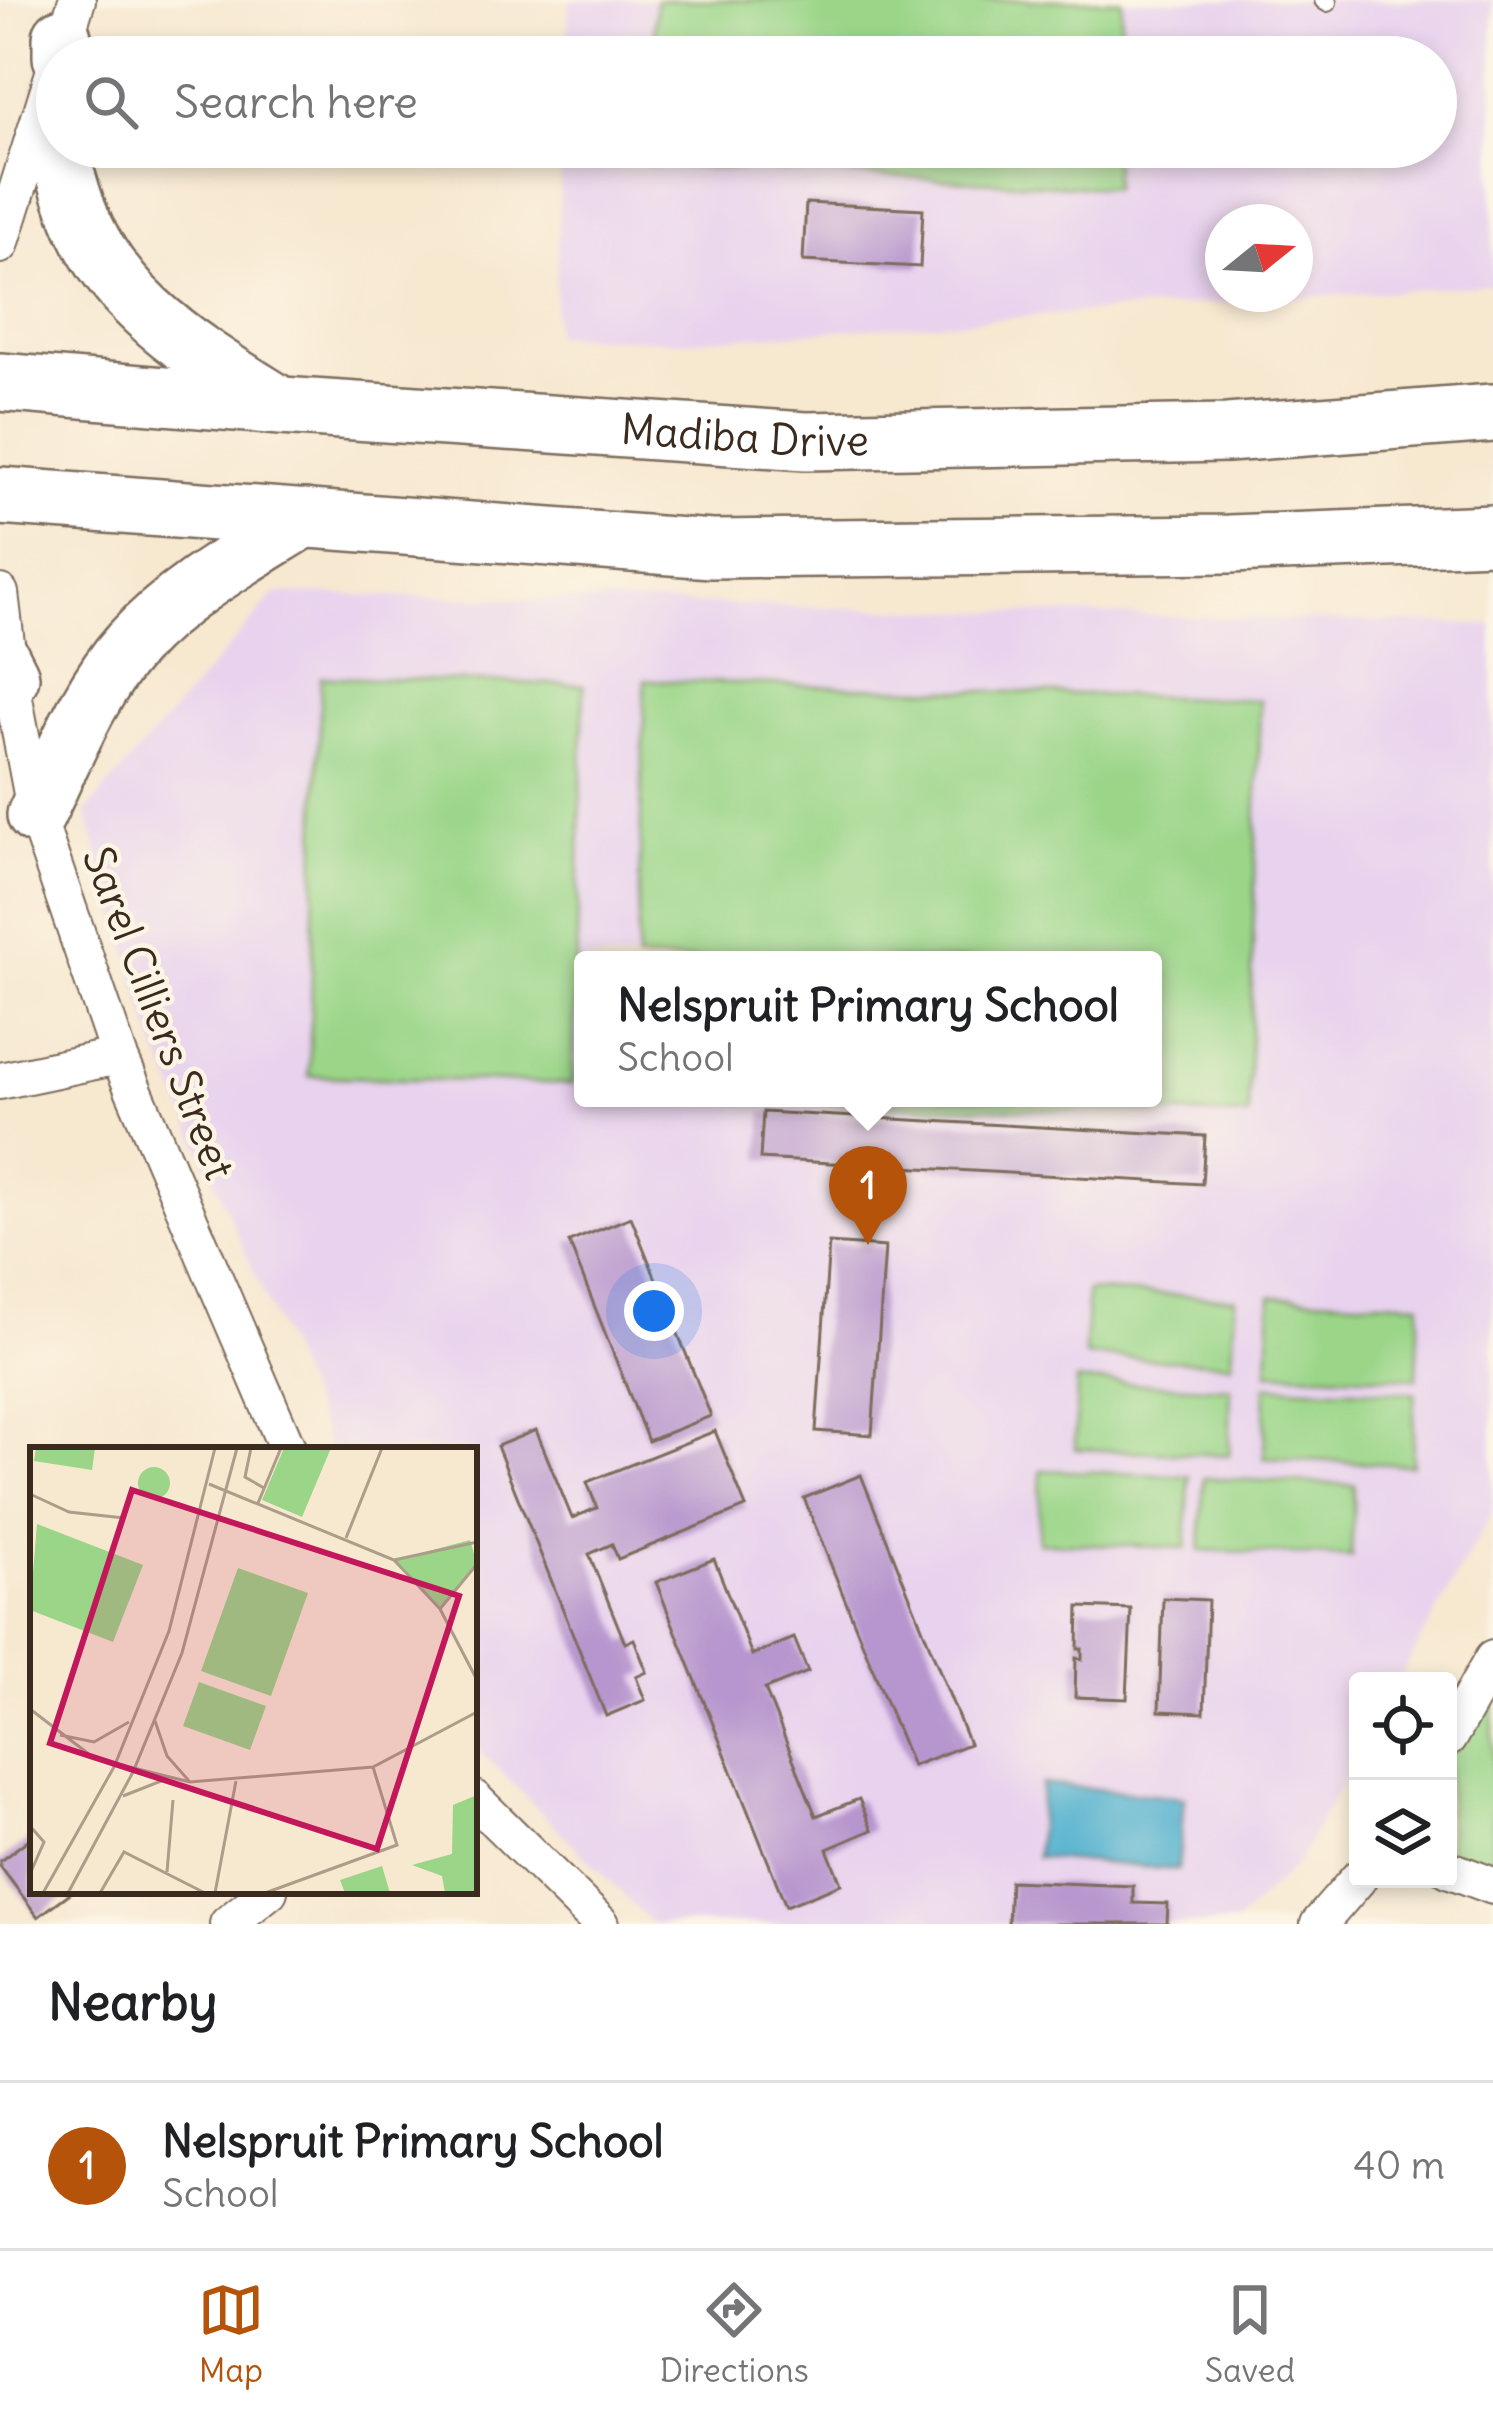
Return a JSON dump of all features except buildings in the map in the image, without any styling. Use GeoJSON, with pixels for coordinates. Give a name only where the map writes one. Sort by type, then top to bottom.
{"type":"FeatureCollection","features":[{"type":"Feature","properties":{"kind":"main road"},"geometry":{"type":"LineString","coordinates":[[66,168],[82,230],[119,288],[201,356],[281,406]]}},
{"type":"Feature","properties":{"kind":"main road","name":"Madiba Drive"},"geometry":{"type":"LineString","coordinates":[[0,382],[806,441],[1227,433],[1493,413]]}},
{"type":"Feature","properties":{"kind":"main road"},"geometry":{"type":"LineString","coordinates":[[0,496],[712,549],[1481,540]]}},
{"type":"Feature","properties":{"kind":"main road"},"geometry":{"type":"LineString","coordinates":[[36,815],[86,709],[131,644],[210,579],[305,518]]}},
{"type":"Feature","properties":{"kind":"street"},"geometry":{"type":"LineString","coordinates":[[0,245],[36,130]]}},
{"type":"Feature","properties":{"kind":"street","name":"Sarel Cilliers Street"},"geometry":{"type":"LineString","coordinates":[[0,593],[5,667],[36,815],[119,1056],[287,1447]]}},
{"type":"Feature","properties":{"kind":"street"},"geometry":{"type":"LineString","coordinates":[[0,1082],[119,1056]]}},
{"type":"Feature","properties":{"kind":"street"},"geometry":{"type":"LineString","coordinates":[[1457,1722],[1493,1659]]}},
{"type":"Feature","properties":{"kind":"street"},"geometry":{"type":"LineString","coordinates":[[477,1802],[601,1924]]}},
{"type":"Feature","properties":{"kind":"street"},"geometry":{"type":"LineString","coordinates":[[1457,1872],[1493,1886]]}},
{"type":"Feature","properties":{"kind":"street"},"geometry":{"type":"LineString","coordinates":[[1319,1924],[1350,1888]]}},
{"type":"Feature","properties":{"kind":"street"},"geometry":{"type":"LineString","coordinates":[[228,1924],[265,1894]]}},
{"type":"Feature","properties":{"kind":"shaded area"},"geometry":{"type":"Polygon","coordinates":[[[569,0],[1493,0],[1493,284],[1313,297],[1313,204],[1205,204],[1205,304],[681,341],[554,335],[561,168],[1457,168],[1457,36],[568,36],[569,0]]]}},
{"type":"Feature","properties":{"kind":"shaded area"},"geometry":{"type":"Polygon","coordinates":[[[276,593],[1493,625],[1493,1511],[1403,1672],[1349,1672],[1349,1769],[1297,1863],[1235,1924],[652,1924],[477,1748],[477,1447],[330,1447],[154,1041],[86,812],[276,593]]]}},
{"type":"Feature","properties":{"kind":"green space"},"geometry":{"type":"Polygon","coordinates":[[[656,0],[1122,0],[1121,36],[654,36],[656,0]]]}},
{"type":"Feature","properties":{"kind":"green space"},"geometry":{"type":"Polygon","coordinates":[[[726,168],[1114,168],[1113,188],[726,168]]]}},
{"type":"Feature","properties":{"kind":"green space"},"geometry":{"type":"Polygon","coordinates":[[[321,677],[584,685],[573,1084],[309,1076],[321,677]]]}},
{"type":"Feature","properties":{"kind":"green space"},"geometry":{"type":"Polygon","coordinates":[[[645,680],[1260,700],[1248,1116],[952,1107],[1162,1107],[1162,951],[637,951],[645,680]]]}},
{"type":"Feature","properties":{"kind":"green space"},"geometry":{"type":"Polygon","coordinates":[[[1087,1291],[1235,1298],[1232,1363],[1085,1356],[1087,1291]]]}},
{"type":"Feature","properties":{"kind":"green space"},"geometry":{"type":"Polygon","coordinates":[[[1271,1296],[1420,1303],[1417,1378],[1268,1372],[1271,1296]]]}},
{"type":"Feature","properties":{"kind":"green space"},"geometry":{"type":"Polygon","coordinates":[[[1077,1381],[1231,1388],[1229,1455],[1075,1449],[1077,1381]]]}},
{"type":"Feature","properties":{"kind":"green space"},"geometry":{"type":"Polygon","coordinates":[[[1266,1386],[1415,1393],[1412,1465],[1264,1458],[1266,1386]]]}},
{"type":"Feature","properties":{"kind":"green space"},"geometry":{"type":"Polygon","coordinates":[[[1041,1470],[1189,1476],[1186,1548],[1038,1542],[1041,1470]]]}},
{"type":"Feature","properties":{"kind":"green space"},"geometry":{"type":"Polygon","coordinates":[[[1204,1478],[1354,1485],[1351,1557],[1200,1550],[1204,1478]]]}},
{"type":"Feature","properties":{"kind":"green space"},"geometry":{"type":"Polygon","coordinates":[[[1493,1659],[1493,1886],[1457,1872],[1457,1722],[1493,1659]]]}},
{"type":"Feature","properties":{"kind":"water"},"geometry":{"type":"Polygon","coordinates":[[[1042,1784],[1184,1797],[1178,1870],[1036,1857],[1042,1784]]]}},
{"type":"Feature","properties":{"kind":"place","name":"Nelspruit Primary School"},"geometry":{"type":"Point","coordinates":[868,1245]}}]}
